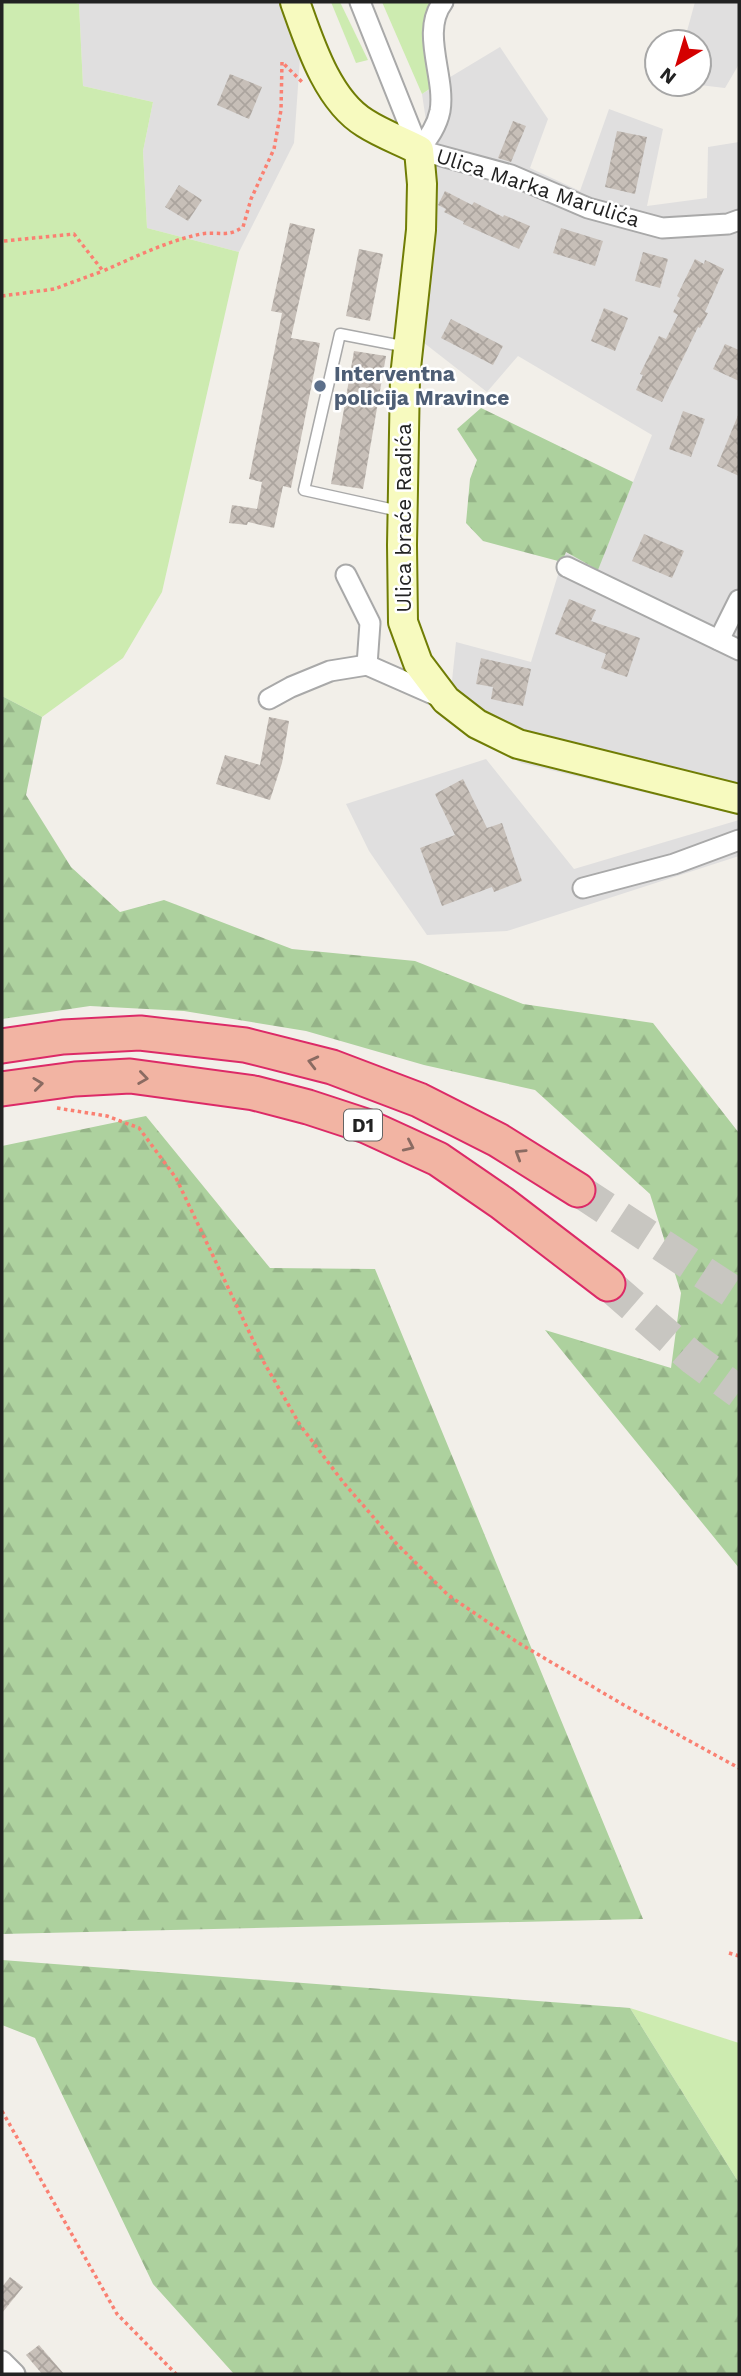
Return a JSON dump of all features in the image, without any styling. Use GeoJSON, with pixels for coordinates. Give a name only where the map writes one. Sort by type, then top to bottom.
{"type":"FeatureCollection","features":[{"type":"Feature","properties":{"kind":"highway","name":"D1"},"geometry":{"type":"LineString","coordinates":[[2,1046],[63,1037],[140,1033],[245,1045],[332,1067],[419,1100],[498,1140],[578,1190]]}},
{"type":"Feature","properties":{"kind":"highway","name":"D1"},"geometry":{"type":"LineString","coordinates":[[2,1089],[75,1079],[130,1076],[254,1093],[308,1107],[366,1126],[438,1159],[502,1203],[608,1284]]}},
{"type":"Feature","properties":{"kind":"main road","name":"Ulica Marka Marulića"},"geometry":{"type":"LineString","coordinates":[[295,2],[312,51],[338,97],[363,122],[419,150],[422,184],[421,230],[408,348]]}},
{"type":"Feature","properties":{"kind":"main road","name":"Ulica braće Radića"},"geometry":{"type":"LineString","coordinates":[[408,348],[405,377],[403,622],[418,663],[446,700],[477,724],[518,744],[739,799]]}},
{"type":"Feature","properties":{"kind":"street"},"geometry":{"type":"LineString","coordinates":[[360,2],[419,150]]}},
{"type":"Feature","properties":{"kind":"street","name":"Ulica Marka Marulića"},"geometry":{"type":"LineString","coordinates":[[443,2],[433,17],[440,108],[434,130],[419,150],[511,175],[589,208],[662,228],[728,224],[739,220]]}},
{"type":"Feature","properties":{"kind":"street"},"geometry":{"type":"LineString","coordinates":[[567,567],[739,650]]}},
{"type":"Feature","properties":{"kind":"street"},"geometry":{"type":"LineString","coordinates":[[346,575],[370,623],[367,665]]}},
{"type":"Feature","properties":{"kind":"street"},"geometry":{"type":"LineString","coordinates":[[719,640],[739,600]]}},
{"type":"Feature","properties":{"kind":"street"},"geometry":{"type":"LineString","coordinates":[[269,699],[330,671],[367,665],[446,700]]}},
{"type":"Feature","properties":{"kind":"street"},"geometry":{"type":"LineString","coordinates":[[583,888],[674,864],[739,840]]}},
{"type":"Feature","properties":{"kind":"street"},"geometry":{"type":"LineString","coordinates":[[2,2361],[15,2374]]}},
{"type":"Feature","properties":{"kind":"lane"},"geometry":{"type":"LineString","coordinates":[[403,512],[304,490],[340,334],[408,348]]}},
{"type":"Feature","properties":{"kind":"path"},"geometry":{"type":"LineString","coordinates":[[2,296],[54,289],[159,247],[203,234],[233,234],[243,227],[251,199],[274,149],[281,110],[282,62],[310,90]]}},
{"type":"Feature","properties":{"kind":"path"},"geometry":{"type":"LineString","coordinates":[[4,241],[74,234],[103,271]]}},
{"type":"Feature","properties":{"kind":"path"},"geometry":{"type":"LineString","coordinates":[[50,1106],[107,1116],[139,1128],[176,1178],[204,1232],[262,1359],[300,1425],[343,1482],[394,1541],[448,1595],[517,1642],[739,1768]]}},
{"type":"Feature","properties":{"kind":"path"},"geometry":{"type":"LineString","coordinates":[[729,1953],[739,1956]]}},
{"type":"Feature","properties":{"kind":"path"},"geometry":{"type":"LineString","coordinates":[[2,2111],[117,2314],[176,2374]]}},
{"type":"Feature","properties":{"kind":"shaded area"},"geometry":{"type":"Polygon","coordinates":[[[73,2],[304,2],[294,143],[239,252],[147,228],[143,151],[153,102],[83,86],[79,4],[73,2]]]}},
{"type":"Feature","properties":{"kind":"shaded area"},"geometry":{"type":"Polygon","coordinates":[[[695,2],[739,2],[739,64],[725,88],[713,87],[713,28],[688,28],[695,2]]]}},
{"type":"Feature","properties":{"kind":"shaded area"},"geometry":{"type":"Polygon","coordinates":[[[500,47],[548,119],[530,168],[580,191],[609,109],[663,129],[647,206],[707,198],[708,147],[739,142],[739,815],[521,763],[448,720],[456,642],[531,662],[565,552],[598,569],[652,435],[518,356],[487,392],[419,339],[435,181],[422,94],[500,47]]]}},
{"type":"Feature","properties":{"kind":"shaded area"},"geometry":{"type":"Polygon","coordinates":[[[486,759],[574,869],[739,820],[739,856],[507,931],[427,935],[369,851],[346,804],[486,759]]]}},
{"type":"Feature","properties":{"kind":"green space"},"geometry":{"type":"Polygon","coordinates":[[[2,2],[79,4],[83,86],[153,102],[143,151],[147,228],[239,252],[162,592],[123,658],[42,717],[2,696],[2,2]]]}},
{"type":"Feature","properties":{"kind":"green space"},"geometry":{"type":"Polygon","coordinates":[[[331,2],[340,2],[368,60],[356,63],[331,2]]]}},
{"type":"Feature","properties":{"kind":"green space"},"geometry":{"type":"Polygon","coordinates":[[[382,2],[433,2],[429,5],[427,42],[431,88],[422,94],[382,2]]]}},
{"type":"Feature","properties":{"kind":"green space"},"geometry":{"type":"Polygon","coordinates":[[[481,408],[633,482],[598,570],[566,552],[562,562],[483,541],[466,523],[470,479],[477,460],[457,429],[481,408]]]}},
{"type":"Feature","properties":{"kind":"green space"},"geometry":{"type":"Polygon","coordinates":[[[2,696],[42,717],[26,795],[71,867],[120,912],[164,900],[292,949],[415,961],[523,1004],[653,1023],[739,1133],[739,1568],[545,1330],[671,1368],[681,1293],[650,1194],[535,1090],[424,1065],[306,1031],[184,1011],[90,1006],[2,1019],[2,696]]]}},
{"type":"Feature","properties":{"kind":"green space"},"geometry":{"type":"Polygon","coordinates":[[[146,1116],[270,1268],[375,1269],[643,1919],[2,1934],[2,1146],[146,1116]]]}},
{"type":"Feature","properties":{"kind":"green space"},"geometry":{"type":"Polygon","coordinates":[[[2,1960],[630,2008],[739,2183],[739,2374],[234,2374],[153,2284],[35,2038],[2,2025],[2,1960]]]}},
{"type":"Feature","properties":{"kind":"green space"},"geometry":{"type":"Polygon","coordinates":[[[630,2008],[739,2043],[739,2183],[630,2008]]]}},
{"type":"Feature","properties":{"kind":"building"},"geometry":{"type":"Polygon","coordinates":[[[230,74],[262,87],[249,119],[217,105],[230,74]]]}},
{"type":"Feature","properties":{"kind":"building"},"geometry":{"type":"Polygon","coordinates":[[[513,121],[526,126],[511,162],[498,158],[513,121]]]}},
{"type":"Feature","properties":{"kind":"building"},"geometry":{"type":"Polygon","coordinates":[[[617,131],[647,137],[635,194],[605,187],[617,131]]]}},
{"type":"Feature","properties":{"kind":"building"},"geometry":{"type":"Polygon","coordinates":[[[179,185],[202,200],[188,221],[165,207],[179,185]]]}},
{"type":"Feature","properties":{"kind":"building"},"geometry":{"type":"Polygon","coordinates":[[[445,191],[472,205],[474,202],[503,217],[504,215],[530,226],[519,249],[463,224],[464,222],[444,212],[446,209],[438,205],[445,191]]]}},
{"type":"Feature","properties":{"kind":"building"},"geometry":{"type":"Polygon","coordinates":[[[290,223],[315,229],[291,338],[320,343],[291,488],[283,486],[274,528],[248,522],[247,525],[229,523],[232,505],[257,509],[262,482],[249,479],[282,313],[271,311],[290,223]]]}},
{"type":"Feature","properties":{"kind":"building"},"geometry":{"type":"Polygon","coordinates":[[[561,228],[603,241],[595,266],[553,253],[561,228]]]}},
{"type":"Feature","properties":{"kind":"building"},"geometry":{"type":"Polygon","coordinates":[[[359,249],[383,254],[370,321],[346,316],[359,249]]]}},
{"type":"Feature","properties":{"kind":"building"},"geometry":{"type":"Polygon","coordinates":[[[643,252],[668,259],[660,288],[635,281],[643,252]]]}},
{"type":"Feature","properties":{"kind":"building"},"geometry":{"type":"Polygon","coordinates":[[[695,259],[704,264],[705,260],[724,269],[705,312],[708,313],[700,328],[698,327],[662,402],[636,390],[643,375],[640,374],[659,336],[666,339],[678,315],[673,312],[680,298],[677,296],[695,259]]]}},
{"type":"Feature","properties":{"kind":"building"},"geometry":{"type":"Polygon","coordinates":[[[604,308],[628,318],[615,351],[591,341],[604,308]]]}},
{"type":"Feature","properties":{"kind":"building"},"geometry":{"type":"Polygon","coordinates":[[[451,319],[503,346],[493,365],[441,338],[451,319]]]}},
{"type":"Feature","properties":{"kind":"building"},"geometry":{"type":"Polygon","coordinates":[[[725,344],[739,350],[739,381],[713,369],[725,344]]]}},
{"type":"Feature","properties":{"kind":"building"},"geometry":{"type":"Polygon","coordinates":[[[354,351],[386,356],[363,489],[331,484],[354,351]]]}},
{"type":"Feature","properties":{"kind":"building"},"geometry":{"type":"Polygon","coordinates":[[[683,411],[705,419],[691,457],[669,449],[683,411]]]}},
{"type":"Feature","properties":{"kind":"building"},"geometry":{"type":"Polygon","coordinates":[[[739,413],[739,476],[717,466],[739,413]]]}},
{"type":"Feature","properties":{"kind":"building"},"geometry":{"type":"Polygon","coordinates":[[[644,534],[684,551],[672,578],[632,561],[644,534]]]}},
{"type":"Feature","properties":{"kind":"building"},"geometry":{"type":"Polygon","coordinates":[[[569,599],[596,610],[591,621],[640,638],[627,677],[601,668],[606,654],[555,634],[569,599]]]}},
{"type":"Feature","properties":{"kind":"building"},"geometry":{"type":"Polygon","coordinates":[[[481,658],[531,669],[523,706],[491,699],[493,687],[476,684],[481,658]]]}},
{"type":"Feature","properties":{"kind":"building"},"geometry":{"type":"Polygon","coordinates":[[[269,717],[289,721],[282,763],[270,800],[216,784],[225,755],[260,765],[269,717]]]}},
{"type":"Feature","properties":{"kind":"building"},"geometry":{"type":"Polygon","coordinates":[[[463,779],[487,828],[502,823],[522,881],[494,892],[492,887],[442,906],[420,848],[455,835],[435,794],[463,779]]]}},
{"type":"Feature","properties":{"kind":"building"},"geometry":{"type":"Polygon","coordinates":[[[10,2277],[23,2287],[2,2313],[2,2287],[10,2277]]]}},
{"type":"Feature","properties":{"kind":"building"},"geometry":{"type":"Polygon","coordinates":[[[39,2345],[64,2374],[42,2374],[26,2355],[39,2345]]]}},
{"type":"Feature","properties":{"kind":"tunnel"},"geometry":{"type":"LineString","coordinates":[[578,1190],[739,1296]]}},
{"type":"Feature","properties":{"kind":"tunnel"},"geometry":{"type":"LineString","coordinates":[[608,1284],[694,1359],[739,1392]]}},
{"type":"Feature","properties":{"kind":"place","name":"Interventna policija Mravince"},"geometry":{"type":"Point","coordinates":[320,386]}}]}
